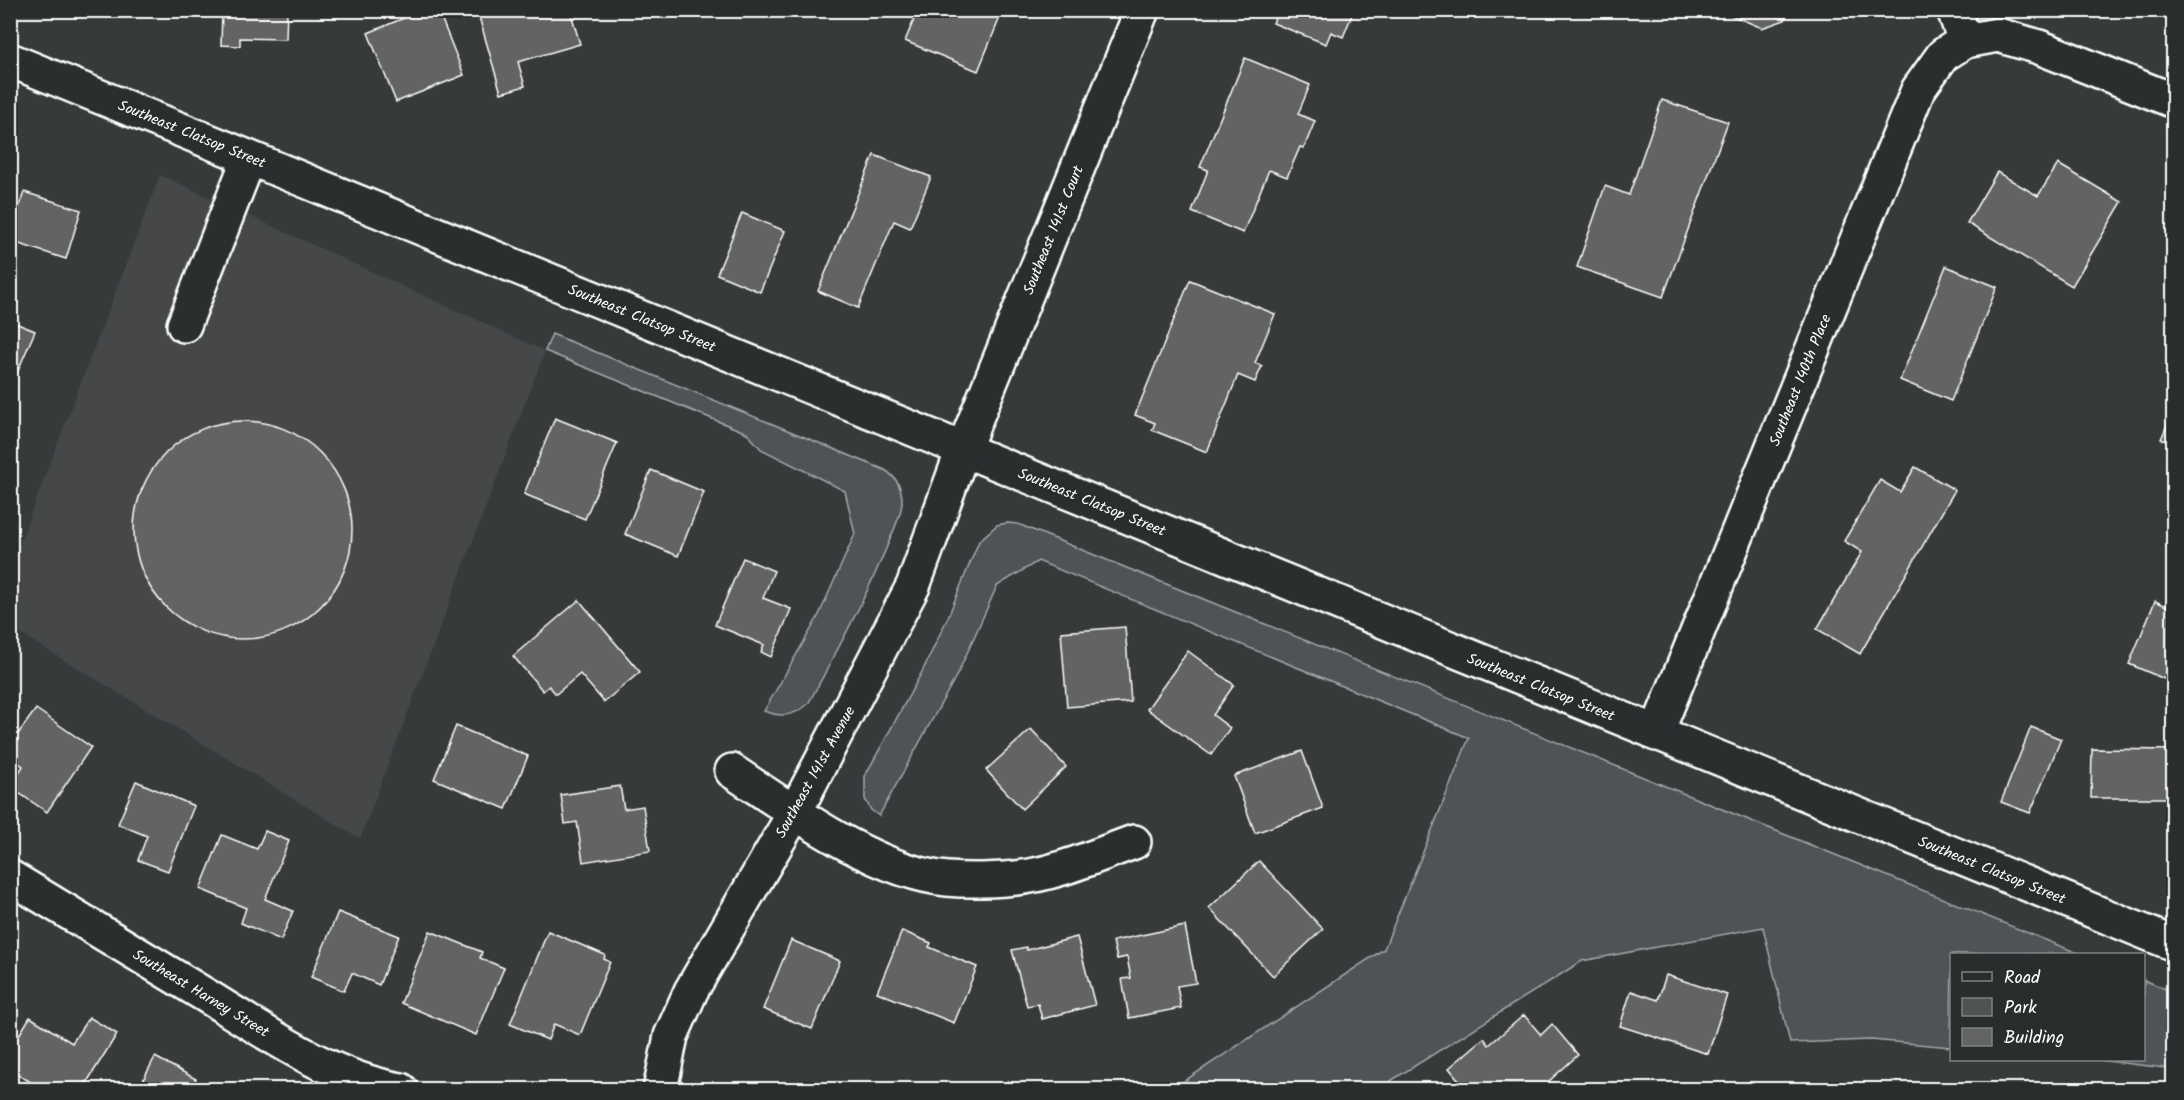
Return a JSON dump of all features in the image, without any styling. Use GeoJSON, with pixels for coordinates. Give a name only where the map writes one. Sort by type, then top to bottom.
{"type":"FeatureCollection","features":[{"type":"Feature","properties":{"kind":"street","name":"Southeast 141st Court"},"geometry":{"type":"LineString","coordinates":[[963,450],[1142,10]]}},
{"type":"Feature","properties":{"kind":"street"},"geometry":{"type":"LineString","coordinates":[[1954,10],[1965,41],[1998,35],[2039,47],[2174,101]]}},
{"type":"Feature","properties":{"kind":"street","name":"Southeast 140th Place"},"geometry":{"type":"LineString","coordinates":[[1656,734],[1918,90],[1943,55],[1965,41]]}},
{"type":"Feature","properties":{"kind":"street","name":"Southeast Clatsop Street"},"geometry":{"type":"LineString","coordinates":[[10,60],[2174,944]]}},
{"type":"Feature","properties":{"kind":"street"},"geometry":{"type":"LineString","coordinates":[[184,325],[249,158]]}},
{"type":"Feature","properties":{"kind":"street","name":"Southeast 141st Avenue"},"geometry":{"type":"LineString","coordinates":[[660,1089],[671,1036],[691,991],[795,813],[914,585],[963,450]]}},
{"type":"Feature","properties":{"kind":"street"},"geometry":{"type":"LineString","coordinates":[[732,771],[795,813],[869,855],[897,866],[945,879],[1018,878],[1070,864],[1134,842]]}},
{"type":"Feature","properties":{"kind":"street","name":"Southeast Harney Street"},"geometry":{"type":"LineString","coordinates":[[10,876],[277,1039],[327,1066],[384,1087],[401,1089]]}},
{"type":"Feature","properties":{"kind":"shaded area"},"geometry":{"type":"Polygon","coordinates":[[[160,175],[545,351],[360,839],[11,628],[10,568],[160,175]]]}},
{"type":"Feature","properties":{"kind":"green space"},"geometry":{"type":"Polygon","coordinates":[[[552,334],[885,470],[895,479],[900,487],[902,501],[897,523],[850,626],[808,704],[803,708],[788,715],[777,715],[764,711],[818,617],[855,534],[845,491],[761,449],[747,433],[545,351],[552,334]]]}},
{"type":"Feature","properties":{"kind":"green space"},"geometry":{"type":"Polygon","coordinates":[[[1018,524],[2078,953],[1950,953],[1950,1047],[1871,1040],[1790,1043],[1763,927],[1582,961],[1378,1089],[1172,1089],[1384,949],[1469,738],[1038,561],[997,586],[959,671],[879,816],[871,810],[865,799],[865,776],[923,670],[948,617],[979,541],[997,525],[1018,524]]]}},
{"type":"Feature","properties":{"kind":"green space"},"geometry":{"type":"Polygon","coordinates":[[[2145,980],[2173,992],[2173,1069],[2106,1061],[2145,1061],[2145,980]]]}},
{"type":"Feature","properties":{"kind":"building"},"geometry":{"type":"Polygon","coordinates":[[[222,10],[287,10],[286,39],[240,38],[240,46],[221,45],[222,10]]]}},
{"type":"Feature","properties":{"kind":"building"},"geometry":{"type":"Polygon","coordinates":[[[403,10],[438,10],[464,75],[396,102],[368,33],[404,18],[403,10]]]}},
{"type":"Feature","properties":{"kind":"building"},"geometry":{"type":"Polygon","coordinates":[[[477,10],[570,10],[580,44],[518,62],[525,86],[501,93],[477,10]]]}},
{"type":"Feature","properties":{"kind":"building"},"geometry":{"type":"Polygon","coordinates":[[[918,10],[1003,10],[978,71],[905,41],[918,10]]]}},
{"type":"Feature","properties":{"kind":"building"},"geometry":{"type":"Polygon","coordinates":[[[1278,10],[1354,10],[1343,37],[1331,32],[1326,44],[1273,23],[1278,10]]]}},
{"type":"Feature","properties":{"kind":"building"},"geometry":{"type":"Polygon","coordinates":[[[1719,10],[1789,10],[1785,20],[1762,28],[1719,10]]]}},
{"type":"Feature","properties":{"kind":"building"},"geometry":{"type":"Polygon","coordinates":[[[1245,58],[1310,85],[1298,114],[1315,121],[1304,148],[1300,147],[1287,177],[1269,170],[1243,233],[1192,212],[1208,170],[1200,167],[1245,58]]]}},
{"type":"Feature","properties":{"kind":"building"},"geometry":{"type":"Polygon","coordinates":[[[1662,100],[1728,122],[1663,297],[1577,267],[1605,186],[1629,195],[1662,100]]]}},
{"type":"Feature","properties":{"kind":"building"},"geometry":{"type":"Polygon","coordinates":[[[874,155],[931,177],[910,228],[894,221],[858,308],[818,291],[874,155]]]}},
{"type":"Feature","properties":{"kind":"building"},"geometry":{"type":"Polygon","coordinates":[[[2058,164],[2122,202],[2072,286],[1967,223],[1997,172],[2038,196],[2058,164]]]}},
{"type":"Feature","properties":{"kind":"building"},"geometry":{"type":"Polygon","coordinates":[[[24,192],[81,210],[66,259],[10,241],[10,207],[18,210],[24,192]]]}},
{"type":"Feature","properties":{"kind":"building"},"geometry":{"type":"Polygon","coordinates":[[[742,213],[785,231],[760,292],[717,274],[742,213]]]}},
{"type":"Feature","properties":{"kind":"building"},"geometry":{"type":"Polygon","coordinates":[[[1946,266],[1997,287],[1951,401],[1900,380],[1946,266]]]}},
{"type":"Feature","properties":{"kind":"building"},"geometry":{"type":"Polygon","coordinates":[[[1190,280],[1275,314],[1255,363],[1262,366],[1255,382],[1238,375],[1207,452],[1152,430],[1155,423],[1135,415],[1190,280]]]}},
{"type":"Feature","properties":{"kind":"building"},"geometry":{"type":"Polygon","coordinates":[[[10,321],[35,331],[10,389],[10,321]]]}},
{"type":"Feature","properties":{"kind":"building"},"geometry":{"type":"Polygon","coordinates":[[[2174,409],[2174,444],[2161,439],[2174,409]]]}},
{"type":"Feature","properties":{"kind":"building"},"geometry":{"type":"Polygon","coordinates":[[[555,418],[617,443],[585,519],[524,494],[555,418]]]}},
{"type":"Feature","properties":{"kind":"building"},"geometry":{"type":"Polygon","coordinates":[[[243,421],[264,423],[285,430],[320,453],[343,488],[350,509],[352,530],[350,551],[343,572],[320,607],[285,630],[264,637],[243,639],[222,637],[201,630],[166,607],[143,572],[136,551],[134,530],[136,509],[143,488],[166,453],[201,430],[222,423],[243,421]]]}},
{"type":"Feature","properties":{"kind":"building"},"geometry":{"type":"Polygon","coordinates":[[[1915,467],[1955,490],[1860,654],[1817,629],[1862,552],[1844,541],[1880,480],[1900,492],[1915,467]]]}},
{"type":"Feature","properties":{"kind":"building"},"geometry":{"type":"Polygon","coordinates":[[[651,470],[704,492],[678,556],[625,534],[651,470]]]}},
{"type":"Feature","properties":{"kind":"building"},"geometry":{"type":"Polygon","coordinates":[[[743,558],[774,571],[763,598],[791,609],[771,657],[761,652],[764,645],[715,625],[743,558]]]}},
{"type":"Feature","properties":{"kind":"building"},"geometry":{"type":"Polygon","coordinates":[[[579,600],[640,672],[604,702],[580,674],[556,694],[549,686],[543,691],[513,656],[579,600]]]}},
{"type":"Feature","properties":{"kind":"building"},"geometry":{"type":"Polygon","coordinates":[[[2155,601],[2171,608],[2174,603],[2174,683],[2129,664],[2155,601]]]}},
{"type":"Feature","properties":{"kind":"building"},"geometry":{"type":"Polygon","coordinates":[[[1125,627],[1131,702],[1067,707],[1061,632],[1125,627]]]}},
{"type":"Feature","properties":{"kind":"building"},"geometry":{"type":"Polygon","coordinates":[[[1188,651],[1234,685],[1213,715],[1230,728],[1211,755],[1147,709],[1188,651]]]}},
{"type":"Feature","properties":{"kind":"building"},"geometry":{"type":"Polygon","coordinates":[[[36,709],[91,747],[47,812],[10,787],[23,766],[10,757],[10,745],[36,709]]]}},
{"type":"Feature","properties":{"kind":"building"},"geometry":{"type":"Polygon","coordinates":[[[456,726],[528,756],[506,809],[434,779],[456,726]]]}},
{"type":"Feature","properties":{"kind":"building"},"geometry":{"type":"Polygon","coordinates":[[[2031,727],[2061,739],[2030,813],[2001,802],[2031,727]]]}},
{"type":"Feature","properties":{"kind":"building"},"geometry":{"type":"Polygon","coordinates":[[[1031,729],[1066,767],[1022,809],[986,770],[1031,729]]]}},
{"type":"Feature","properties":{"kind":"building"},"geometry":{"type":"Polygon","coordinates":[[[2092,749],[2174,750],[2174,798],[2091,798],[2092,749]]]}},
{"type":"Feature","properties":{"kind":"building"},"geometry":{"type":"Polygon","coordinates":[[[1302,751],[1323,808],[1255,833],[1234,776],[1302,751]]]}},
{"type":"Feature","properties":{"kind":"building"},"geometry":{"type":"Polygon","coordinates":[[[136,781],[194,806],[168,871],[138,860],[147,836],[118,824],[136,781]]]}},
{"type":"Feature","properties":{"kind":"building"},"geometry":{"type":"Polygon","coordinates":[[[620,786],[624,809],[643,806],[650,851],[583,862],[577,822],[565,824],[561,795],[620,786]]]}},
{"type":"Feature","properties":{"kind":"building"},"geometry":{"type":"Polygon","coordinates":[[[265,831],[289,841],[265,899],[293,911],[281,940],[241,923],[246,908],[200,889],[222,835],[257,849],[265,831]]]}},
{"type":"Feature","properties":{"kind":"building"},"geometry":{"type":"Polygon","coordinates":[[[1259,861],[1323,929],[1273,976],[1209,908],[1259,861]]]}},
{"type":"Feature","properties":{"kind":"building"},"geometry":{"type":"Polygon","coordinates":[[[338,912],[399,936],[379,985],[352,973],[344,991],[311,977],[338,912]]]}},
{"type":"Feature","properties":{"kind":"building"},"geometry":{"type":"Polygon","coordinates":[[[1185,926],[1196,983],[1177,986],[1181,1008],[1129,1018],[1122,979],[1131,978],[1127,957],[1117,959],[1113,941],[1185,926]]]}},
{"type":"Feature","properties":{"kind":"building"},"geometry":{"type":"Polygon","coordinates":[[[430,931],[482,952],[480,958],[504,968],[476,1035],[401,1003],[430,931]]]}},
{"type":"Feature","properties":{"kind":"building"},"geometry":{"type":"Polygon","coordinates":[[[548,931],[605,955],[604,959],[610,962],[580,1035],[554,1024],[548,1040],[510,1024],[548,931]]]}},
{"type":"Feature","properties":{"kind":"building"},"geometry":{"type":"Polygon","coordinates":[[[902,931],[931,943],[929,947],[977,967],[954,1023],[877,992],[902,931]]]}},
{"type":"Feature","properties":{"kind":"building"},"geometry":{"type":"Polygon","coordinates":[[[1077,937],[1095,1005],[1042,1019],[1038,1004],[1027,1006],[1012,950],[1026,947],[1027,950],[1077,937]]]}},
{"type":"Feature","properties":{"kind":"building"},"geometry":{"type":"Polygon","coordinates":[[[791,940],[840,961],[812,1029],[763,1009],[791,940]]]}},
{"type":"Feature","properties":{"kind":"building"},"geometry":{"type":"Polygon","coordinates":[[[1666,975],[1727,995],[1708,1054],[1620,1026],[1631,991],[1658,1000],[1666,975]]]}},
{"type":"Feature","properties":{"kind":"building"},"geometry":{"type":"Polygon","coordinates":[[[1524,1015],[1541,1035],[1552,1024],[1578,1055],[1539,1090],[1467,1090],[1449,1068],[1484,1038],[1489,1045],[1524,1015]]]}},
{"type":"Feature","properties":{"kind":"building"},"geometry":{"type":"Polygon","coordinates":[[[30,1017],[72,1043],[89,1017],[117,1034],[82,1090],[43,1090],[10,1069],[10,1050],[30,1017]]]}},
{"type":"Feature","properties":{"kind":"building"},"geometry":{"type":"Polygon","coordinates":[[[155,1057],[196,1079],[190,1090],[138,1090],[155,1057]]]}}]}
